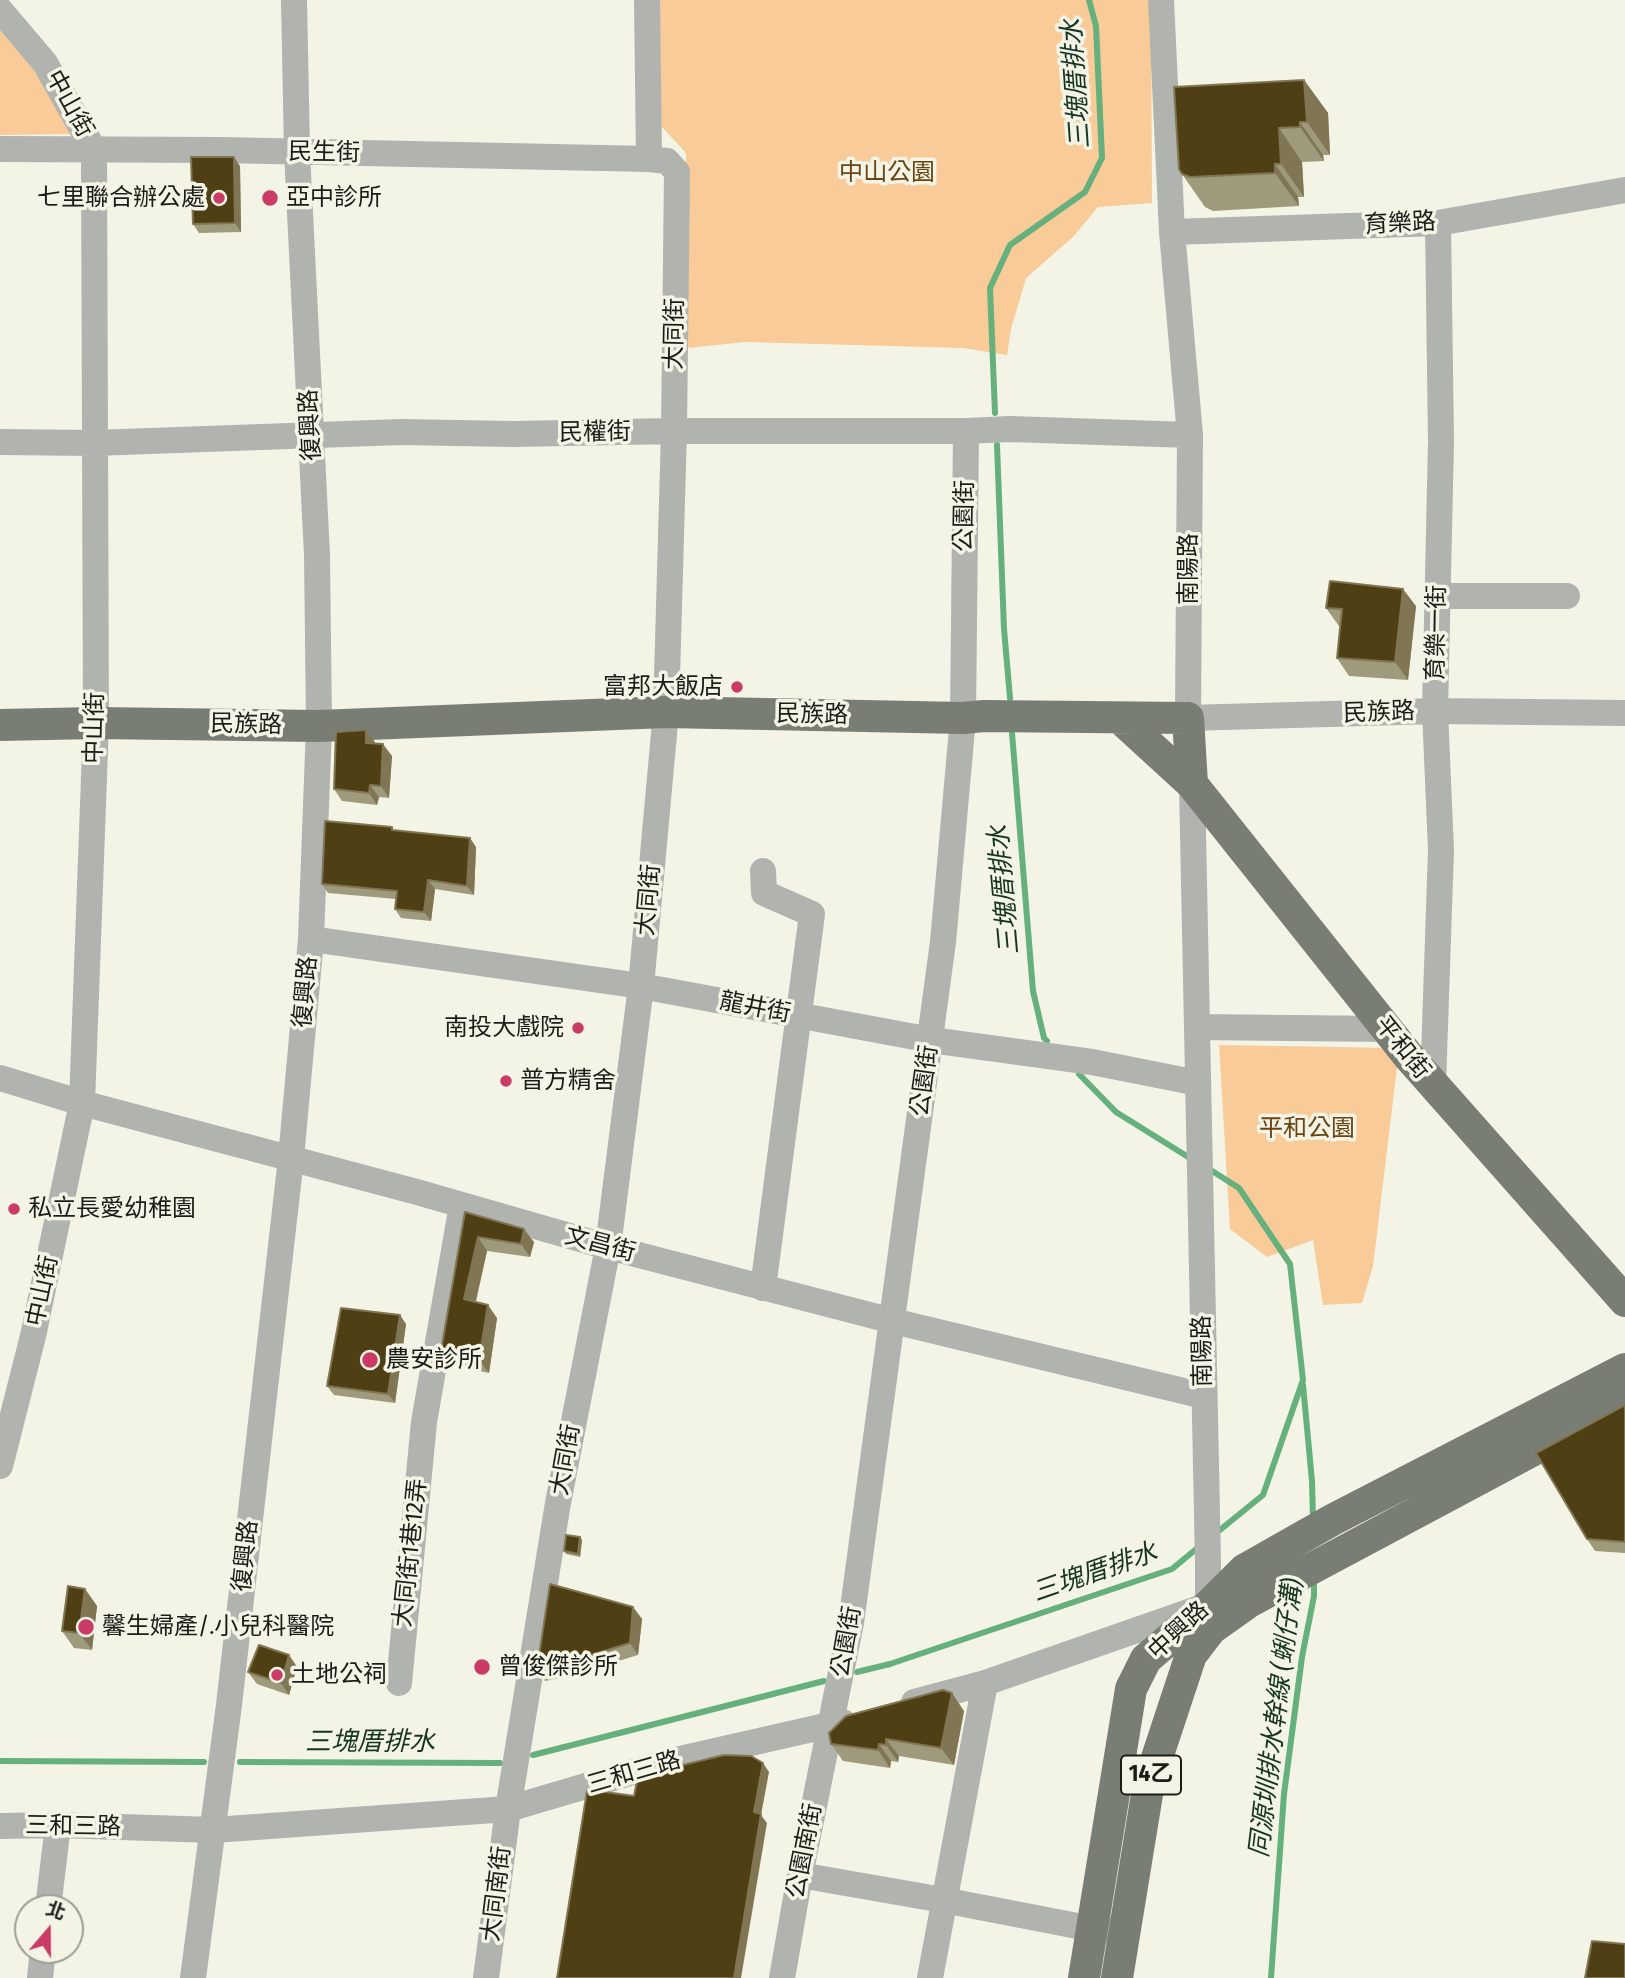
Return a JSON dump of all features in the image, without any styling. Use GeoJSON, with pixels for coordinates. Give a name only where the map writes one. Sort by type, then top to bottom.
{"type":"FeatureCollection","features":[{"type":"Feature","properties":{"kind":"main road","name":"民族路"},"geometry":{"type":"LineString","coordinates":[[0,725],[96,723],[319,726],[666,712],[963,718],[1188,718]]}},
{"type":"Feature","properties":{"kind":"main road","name":"南陽路"},"geometry":{"type":"LineString","coordinates":[[1188,718],[1192,784]]}},
{"type":"Feature","properties":{"kind":"main road","name":"平和街"},"geometry":{"type":"LineString","coordinates":[[1121,719],[1192,784],[1433,1085],[1625,1301]]}},
{"type":"Feature","properties":{"kind":"main road","name":"中興路"},"geometry":{"type":"LineString","coordinates":[[1084,1978],[1131,1689],[1146,1659],[1244,1570],[1313,1531],[1625,1369]]}},
{"type":"Feature","properties":{"kind":"main road","name":"中興路"},"geometry":{"type":"LineString","coordinates":[[1117,1978],[1149,1782],[1191,1655],[1211,1629],[1250,1602],[1625,1401]]}},
{"type":"Feature","properties":{"kind":"main road"},"geometry":{"type":"LineString","coordinates":[[1116,1776],[1149,1782]]}},
{"type":"Feature","properties":{"kind":"street","name":"復興路"},"geometry":{"type":"LineString","coordinates":[[194,1978],[214,1830],[291,1157],[311,939],[319,726],[317,555],[297,152],[294,0]]}},
{"type":"Feature","properties":{"kind":"street"},"geometry":{"type":"LineString","coordinates":[[647,0],[649,159]]}},
{"type":"Feature","properties":{"kind":"street","name":"南陽路"},"geometry":{"type":"LineString","coordinates":[[1161,0],[1172,232],[1190,435],[1188,718]]}},
{"type":"Feature","properties":{"kind":"street","name":"中山街"},"geometry":{"type":"LineString","coordinates":[[0,10],[45,63],[94,150],[96,723],[82,1102],[33,1336],[0,1466]]}},
{"type":"Feature","properties":{"kind":"street","name":"民生街"},"geometry":{"type":"LineString","coordinates":[[0,149],[220,150],[649,159]]}},
{"type":"Feature","properties":{"kind":"street","name":"大同街"},"geometry":{"type":"LineString","coordinates":[[508,1809],[558,1503],[608,1247],[641,986],[666,712],[674,431],[677,172],[667,161],[649,159]]}},
{"type":"Feature","properties":{"kind":"street","name":"育樂路"},"geometry":{"type":"LineString","coordinates":[[1172,232],[1438,223],[1625,190]]}},
{"type":"Feature","properties":{"kind":"street","name":"育樂一街"},"geometry":{"type":"LineString","coordinates":[[1433,1085],[1441,850],[1435,711],[1441,442],[1438,223]]}},
{"type":"Feature","properties":{"kind":"street","name":"民權街"},"geometry":{"type":"LineString","coordinates":[[0,442],[94,443],[401,432],[966,432],[1010,429],[1190,435]]}},
{"type":"Feature","properties":{"kind":"street","name":"公園街"},"geometry":{"type":"LineString","coordinates":[[831,1725],[852,1623],[943,942],[963,718],[966,432]]}},
{"type":"Feature","properties":{"kind":"street"},"geometry":{"type":"LineString","coordinates":[[1438,596],[1567,596]]}},
{"type":"Feature","properties":{"kind":"street","name":"民族路"},"geometry":{"type":"LineString","coordinates":[[1188,718],[1435,711],[1625,713]]}},
{"type":"Feature","properties":{"kind":"street","name":"南陽路"},"geometry":{"type":"LineString","coordinates":[[1192,784],[1208,1605]]}},
{"type":"Feature","properties":{"kind":"street"},"geometry":{"type":"LineString","coordinates":[[762,871],[764,893],[812,914],[764,1288]]}},
{"type":"Feature","properties":{"kind":"street","name":"龍井街"},"geometry":{"type":"LineString","coordinates":[[311,939],[641,986],[930,1040],[1091,1062],[1198,1083]]}},
{"type":"Feature","properties":{"kind":"street"},"geometry":{"type":"LineString","coordinates":[[1197,1027],[1387,1029]]}},
{"type":"Feature","properties":{"kind":"street","name":"文昌街"},"geometry":{"type":"LineString","coordinates":[[0,1078],[608,1247],[892,1321],[1204,1396]]}},
{"type":"Feature","properties":{"kind":"street","name":"大同街1巷12弄"},"geometry":{"type":"LineString","coordinates":[[399,1684],[424,1422],[462,1205]]}},
{"type":"Feature","properties":{"kind":"street"},"geometry":{"type":"LineString","coordinates":[[895,1707],[985,1682],[1208,1605],[1250,1602]]}},
{"type":"Feature","properties":{"kind":"street"},"geometry":{"type":"LineString","coordinates":[[1191,1655],[1208,1605]]}},
{"type":"Feature","properties":{"kind":"street"},"geometry":{"type":"LineString","coordinates":[[930,1978],[985,1682]]}},
{"type":"Feature","properties":{"kind":"street","name":"三和三路"},"geometry":{"type":"LineString","coordinates":[[0,1826],[214,1830],[508,1809],[667,1762],[869,1715]]}},
{"type":"Feature","properties":{"kind":"street","name":"公園南街"},"geometry":{"type":"LineString","coordinates":[[782,1978],[831,1725]]}},
{"type":"Feature","properties":{"kind":"street","name":"大同南街"},"geometry":{"type":"LineString","coordinates":[[486,1978],[508,1809]]}},
{"type":"Feature","properties":{"kind":"street"},"geometry":{"type":"LineString","coordinates":[[50,1894],[58,1825]]}},
{"type":"Feature","properties":{"kind":"street"},"geometry":{"type":"LineString","coordinates":[[800,1875],[1093,1929],[1126,1930]]}},
{"type":"Feature","properties":{"kind":"green space","name":"中山公園"},"geometry":{"type":"Polygon","coordinates":[[[653,0],[1151,0],[1152,203],[1098,207],[1073,237],[1026,278],[1011,329],[1007,355],[963,348],[745,342],[689,348],[683,330],[686,153],[660,125],[653,0]]]}},
{"type":"Feature","properties":{"kind":"green space"},"geometry":{"type":"Polygon","coordinates":[[[0,25],[27,57],[77,134],[0,135],[0,25]]]}},
{"type":"Feature","properties":{"kind":"green space","name":"平和公園"},"geometry":{"type":"Polygon","coordinates":[[[1219,1045],[1393,1048],[1397,1068],[1373,1266],[1362,1303],[1323,1305],[1313,1240],[1267,1257],[1230,1229],[1219,1045]]]}},
{"type":"Feature","properties":{"kind":"building"},"geometry":{"type":"Polygon","coordinates":[[[1304,80],[1307,122],[1300,122],[1300,127],[1279,128],[1281,164],[1275,164],[1275,173],[1190,177],[1182,174],[1179,169],[1174,87],[1304,80]]]}},
{"type":"Feature","properties":{"kind":"building","name":"七里聯合辦公處"},"geometry":{"type":"Polygon","coordinates":[[[191,157],[234,157],[235,223],[193,224],[191,157]]]}},
{"type":"Feature","properties":{"kind":"building"},"geometry":{"type":"Polygon","coordinates":[[[1330,581],[1403,589],[1395,662],[1337,658],[1342,609],[1326,608],[1330,581]]]}},
{"type":"Feature","properties":{"kind":"building"},"geometry":{"type":"Polygon","coordinates":[[[366,730],[366,743],[383,744],[381,786],[370,785],[369,793],[334,789],[336,732],[366,730]]]}},
{"type":"Feature","properties":{"kind":"building"},"geometry":{"type":"Polygon","coordinates":[[[325,821],[470,838],[467,886],[428,880],[424,912],[395,909],[397,891],[322,884],[325,821]]]}},
{"type":"Feature","properties":{"kind":"building"},"geometry":{"type":"Polygon","coordinates":[[[465,1212],[524,1229],[521,1244],[478,1237],[464,1299],[488,1305],[479,1360],[441,1351],[465,1212]]]}},
{"type":"Feature","properties":{"kind":"building","name":"農安診所"},"geometry":{"type":"Polygon","coordinates":[[[341,1308],[400,1315],[388,1394],[327,1386],[341,1308]]]}},
{"type":"Feature","properties":{"kind":"building"},"geometry":{"type":"Polygon","coordinates":[[[1625,1405],[1625,1542],[1587,1539],[1536,1453],[1625,1405]]]}},
{"type":"Feature","properties":{"kind":"building"},"geometry":{"type":"Polygon","coordinates":[[[566,1535],[580,1537],[578,1554],[564,1551],[566,1535]]]}},
{"type":"Feature","properties":{"kind":"building"},"geometry":{"type":"Polygon","coordinates":[[[550,1584],[633,1607],[630,1643],[537,1669],[550,1584]]]}},
{"type":"Feature","properties":{"kind":"building"},"geometry":{"type":"Polygon","coordinates":[[[68,1586],[85,1589],[79,1633],[62,1631],[68,1586]]]}},
{"type":"Feature","properties":{"kind":"building"},"geometry":{"type":"Polygon","coordinates":[[[259,1645],[289,1655],[281,1683],[248,1672],[259,1645]]]}},
{"type":"Feature","properties":{"kind":"building"},"geometry":{"type":"Polygon","coordinates":[[[943,1690],[952,1693],[941,1748],[886,1739],[886,1745],[879,1744],[878,1750],[831,1744],[829,1733],[846,1716],[943,1690]]]}},
{"type":"Feature","properties":{"kind":"building"},"geometry":{"type":"Polygon","coordinates":[[[724,1755],[751,1756],[763,1763],[754,1812],[761,1814],[734,1978],[557,1978],[587,1791],[634,1796],[638,1776],[724,1755]]]}},
{"type":"Feature","properties":{"kind":"building"},"geometry":{"type":"Polygon","coordinates":[[[1592,1941],[1625,1944],[1625,1978],[1585,1978],[1592,1941]]]}},
{"type":"Feature","properties":{"kind":"waterway","name":"三塊厝排水"},"geometry":{"type":"LineString","coordinates":[[995,413],[990,288],[1010,245],[1085,192],[1102,158],[1096,26],[1089,0]]}},
{"type":"Feature","properties":{"kind":"waterway","name":"三塊厝排水"},"geometry":{"type":"LineString","coordinates":[[997,445],[1004,629],[1010,698]]}},
{"type":"Feature","properties":{"kind":"waterway","name":"三塊厝排水"},"geometry":{"type":"LineString","coordinates":[[1012,733],[1033,991],[1047,1041]]}},
{"type":"Feature","properties":{"kind":"waterway","name":"三塊厝排水"},"geometry":{"type":"LineString","coordinates":[[1079,1074],[1116,1112],[1193,1160]]}},
{"type":"Feature","properties":{"kind":"waterway","name":"三塊厝排水"},"geometry":{"type":"LineString","coordinates":[[1209,1169],[1239,1188],[1290,1264],[1303,1380],[1263,1495],[1215,1534]]}},
{"type":"Feature","properties":{"kind":"waterway","name":"同源圳排水幹線 (蜊仔溝)"},"geometry":{"type":"LineString","coordinates":[[1303,1385],[1313,1520]]}},
{"type":"Feature","properties":{"kind":"waterway","name":"三塊厝排水"},"geometry":{"type":"LineString","coordinates":[[857,1672],[890,1664],[1172,1569],[1201,1545]]}},
{"type":"Feature","properties":{"kind":"waterway","name":"同源圳排水幹線 (蜊仔溝)"},"geometry":{"type":"LineString","coordinates":[[1271,1978],[1284,1794],[1302,1657],[1314,1596],[1314,1577]]}},
{"type":"Feature","properties":{"kind":"waterway","name":"三塊厝排水"},"geometry":{"type":"LineString","coordinates":[[533,1755],[824,1681]]}},
{"type":"Feature","properties":{"kind":"waterway","name":"三塊厝排水"},"geometry":{"type":"LineString","coordinates":[[0,1761],[204,1762]]}},
{"type":"Feature","properties":{"kind":"waterway","name":"三塊厝排水"},"geometry":{"type":"LineString","coordinates":[[240,1762],[500,1763]]}},
{"type":"Feature","properties":{"kind":"place","name":"七里聯合辦公處"},"geometry":{"type":"Point","coordinates":[219,198]}},
{"type":"Feature","properties":{"kind":"place","name":"亞中診所"},"geometry":{"type":"Point","coordinates":[270,198]}},
{"type":"Feature","properties":{"kind":"place","name":"富邦大飯店"},"geometry":{"type":"Point","coordinates":[737,687]}},
{"type":"Feature","properties":{"kind":"place","name":"南投大戲院"},"geometry":{"type":"Point","coordinates":[578,1028]}},
{"type":"Feature","properties":{"kind":"place","name":"普方精舍"},"geometry":{"type":"Point","coordinates":[506,1081]}},
{"type":"Feature","properties":{"kind":"place","name":"私立長愛幼稚園"},"geometry":{"type":"Point","coordinates":[14,1209]}},
{"type":"Feature","properties":{"kind":"place","name":"農安診所"},"geometry":{"type":"Point","coordinates":[370,1360]}},
{"type":"Feature","properties":{"kind":"place","name":"馨生婦產/.小兒科醫院"},"geometry":{"type":"Point","coordinates":[86,1627]}},
{"type":"Feature","properties":{"kind":"place","name":"曾俊傑診所"},"geometry":{"type":"Point","coordinates":[482,1667]}},
{"type":"Feature","properties":{"kind":"place","name":"土地公祠"},"geometry":{"type":"Point","coordinates":[277,1675]}}]}
